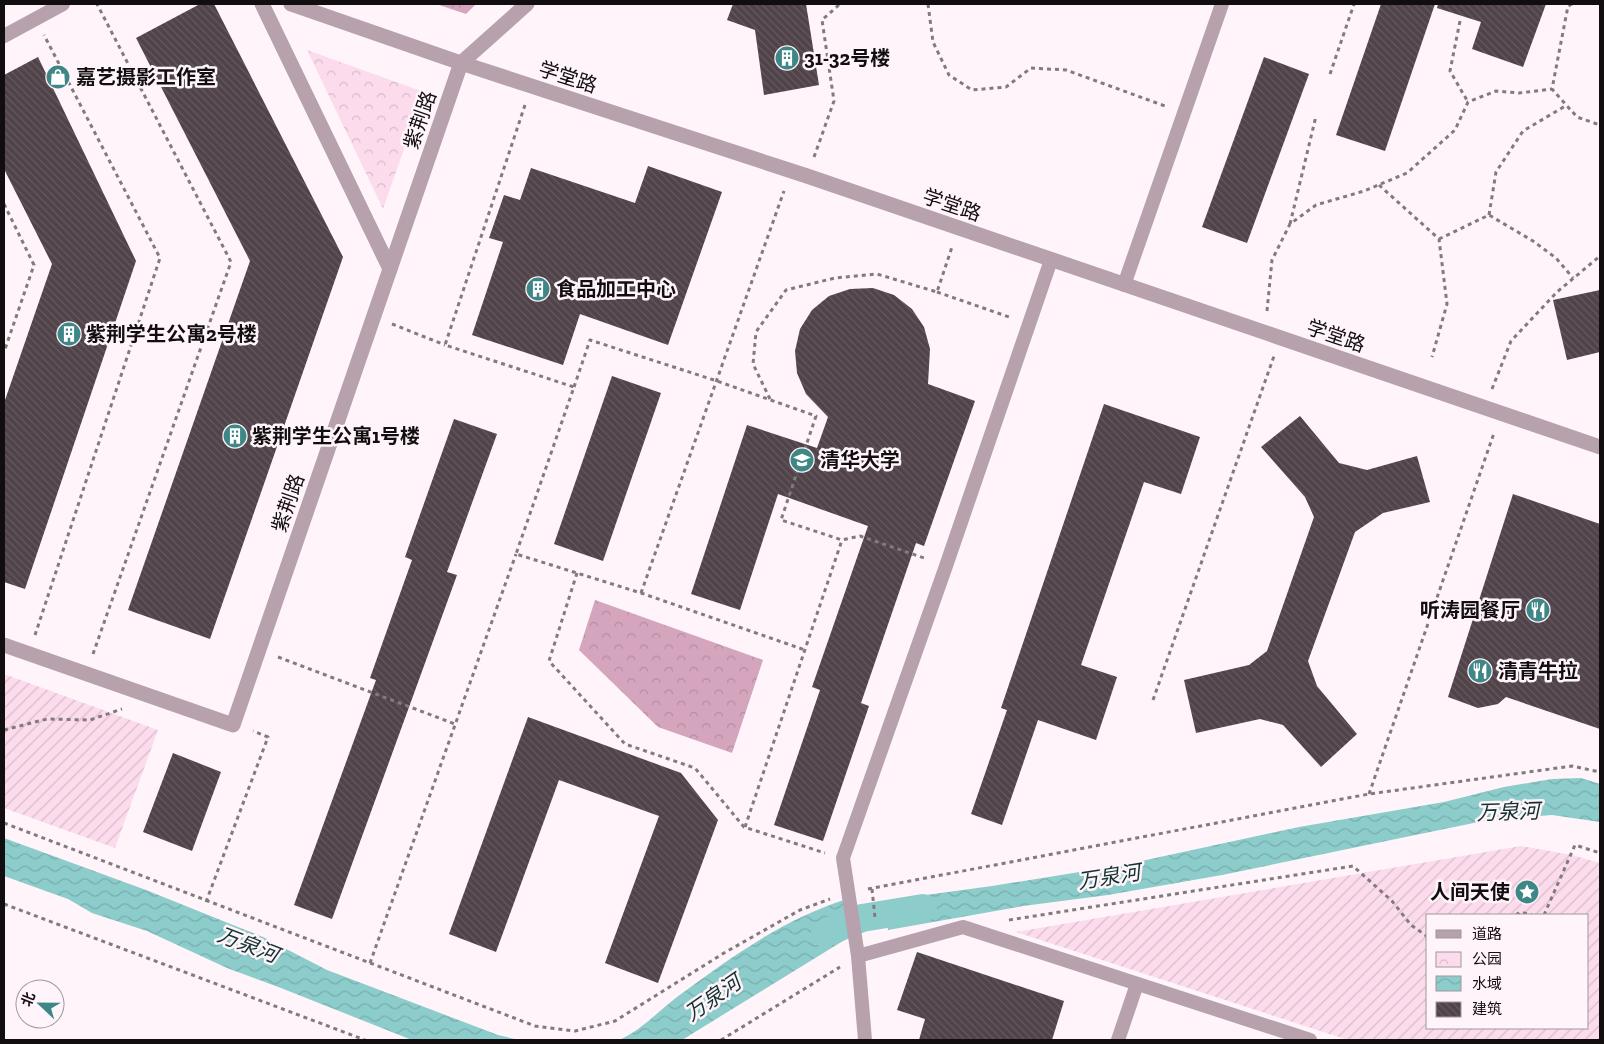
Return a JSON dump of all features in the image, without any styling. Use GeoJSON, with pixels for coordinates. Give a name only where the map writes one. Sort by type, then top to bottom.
{"type":"FeatureCollection","features":[{"type":"Feature","properties":{"kind":"street"},"geometry":{"type":"LineString","coordinates":[[262,4],[390,269]]}},
{"type":"Feature","properties":{"kind":"street","name":"学堂路"},"geometry":{"type":"LineString","coordinates":[[291,4],[532,86],[807,176],[1600,447]]}},
{"type":"Feature","properties":{"kind":"street","name":"紫荆路"},"geometry":{"type":"LineString","coordinates":[[233,724],[461,62],[526,4]]}},
{"type":"Feature","properties":{"kind":"street"},"geometry":{"type":"LineString","coordinates":[[4,646],[233,724]]}},
{"type":"Feature","properties":{"kind":"lane"},"geometry":{"type":"LineString","coordinates":[[4,36],[63,4]]}},
{"type":"Feature","properties":{"kind":"lane"},"geometry":{"type":"LineString","coordinates":[[1124,285],[1222,4]]}},
{"type":"Feature","properties":{"kind":"lane"},"geometry":{"type":"LineString","coordinates":[[864,1040],[858,956],[850,893],[843,858],[1051,260]]}},
{"type":"Feature","properties":{"kind":"lane"},"geometry":{"type":"LineString","coordinates":[[858,956],[963,928],[1310,1040]]}},
{"type":"Feature","properties":{"kind":"lane"},"geometry":{"type":"LineString","coordinates":[[1118,1040],[1137,984]]}},
{"type":"Feature","properties":{"kind":"path"},"geometry":{"type":"LineString","coordinates":[[86,674],[231,262],[97,4]]}},
{"type":"Feature","properties":{"kind":"path"},"geometry":{"type":"LineString","coordinates":[[807,176],[834,101],[822,20],[840,4]]}},
{"type":"Feature","properties":{"kind":"path"},"geometry":{"type":"LineString","coordinates":[[928,4],[932,42],[948,74],[972,90],[1006,87],[1031,68],[1066,70],[1184,113]]}},
{"type":"Feature","properties":{"kind":"path"},"geometry":{"type":"LineString","coordinates":[[1330,74],[1354,4]]}},
{"type":"Feature","properties":{"kind":"path"},"geometry":{"type":"LineString","coordinates":[[1552,89],[1568,6],[1572,4]]}},
{"type":"Feature","properties":{"kind":"path"},"geometry":{"type":"LineString","coordinates":[[28,654],[160,258],[35,19]]}},
{"type":"Feature","properties":{"kind":"path"},"geometry":{"type":"LineString","coordinates":[[1460,21],[1450,71],[1468,102]]}},
{"type":"Feature","properties":{"kind":"path"},"geometry":{"type":"LineString","coordinates":[[445,345],[532,86]]}},
{"type":"Feature","properties":{"kind":"path"},"geometry":{"type":"LineString","coordinates":[[1290,224],[1316,205],[1364,191],[1406,173],[1455,130],[1468,102],[1496,91],[1519,93],[1552,89]]}},
{"type":"Feature","properties":{"kind":"path"},"geometry":{"type":"LineString","coordinates":[[1552,89],[1577,117],[1600,125]]}},
{"type":"Feature","properties":{"kind":"path"},"geometry":{"type":"LineString","coordinates":[[1489,215],[1496,172],[1523,131],[1567,105]]}},
{"type":"Feature","properties":{"kind":"path"},"geometry":{"type":"LineString","coordinates":[[1265,334],[1272,260],[1290,224],[1316,116]]}},
{"type":"Feature","properties":{"kind":"path"},"geometry":{"type":"LineString","coordinates":[[641,594],[791,171]]}},
{"type":"Feature","properties":{"kind":"path"},"geometry":{"type":"LineString","coordinates":[[1379,185],[1439,239],[1447,304],[1432,357]]}},
{"type":"Feature","properties":{"kind":"path"},"geometry":{"type":"LineString","coordinates":[[4,204],[34,265],[4,352]]}},
{"type":"Feature","properties":{"kind":"path"},"geometry":{"type":"LineString","coordinates":[[1439,239],[1489,215]]}},
{"type":"Feature","properties":{"kind":"path"},"geometry":{"type":"LineString","coordinates":[[1489,215],[1556,258],[1573,278]]}},
{"type":"Feature","properties":{"kind":"path"},"geometry":{"type":"LineString","coordinates":[[936,292],[958,228]]}},
{"type":"Feature","properties":{"kind":"path"},"geometry":{"type":"LineString","coordinates":[[1484,408],[1511,341],[1557,292],[1600,256]]}},
{"type":"Feature","properties":{"kind":"path"},"geometry":{"type":"LineString","coordinates":[[771,400],[753,364],[756,332],[786,290],[835,278],[878,274],[1029,324]]}},
{"type":"Feature","properties":{"kind":"path"},"geometry":{"type":"LineString","coordinates":[[374,317],[445,345],[574,387]]}},
{"type":"Feature","properties":{"kind":"path"},"geometry":{"type":"LineString","coordinates":[[1153,700],[1280,338]]}},
{"type":"Feature","properties":{"kind":"path"},"geometry":{"type":"LineString","coordinates":[[370,963],[590,340],[717,381],[816,416],[781,520],[842,540],[860,536],[946,566]]}},
{"type":"Feature","properties":{"kind":"path"},"geometry":{"type":"LineString","coordinates":[[1370,794],[1500,413]]}},
{"type":"Feature","properties":{"kind":"path"},"geometry":{"type":"LineString","coordinates":[[744,827],[842,540]]}},
{"type":"Feature","properties":{"kind":"path"},"geometry":{"type":"LineString","coordinates":[[516,554],[805,650]]}},
{"type":"Feature","properties":{"kind":"path"},"geometry":{"type":"LineString","coordinates":[[577,573],[549,661],[625,744],[695,768],[744,827],[843,858]]}},
{"type":"Feature","properties":{"kind":"path"},"geometry":{"type":"LineString","coordinates":[[259,650],[455,724]]}},
{"type":"Feature","properties":{"kind":"path"},"geometry":{"type":"LineString","coordinates":[[4,730],[47,719],[90,720],[155,697]]}},
{"type":"Feature","properties":{"kind":"path"},"geometry":{"type":"LineString","coordinates":[[206,902],[268,737],[233,724]]}},
{"type":"Feature","properties":{"kind":"path"},"geometry":{"type":"LineString","coordinates":[[4,823],[206,902],[535,1026],[575,1031],[615,1021],[724,953],[800,910],[850,893],[1370,794],[1572,766],[1600,772]]}},
{"type":"Feature","properties":{"kind":"path"},"geometry":{"type":"LineString","coordinates":[[1544,914],[1575,845],[1600,853]]}},
{"type":"Feature","properties":{"kind":"path"},"geometry":{"type":"LineString","coordinates":[[1002,921],[1353,866],[1392,901],[1411,925],[1426,935]]}},
{"type":"Feature","properties":{"kind":"path"},"geometry":{"type":"LineString","coordinates":[[4,904],[365,1040]]}},
{"type":"Feature","properties":{"kind":"path"},"geometry":{"type":"LineString","coordinates":[[721,1040],[858,956]]}},
{"type":"Feature","properties":{"kind":"green space"},"geometry":{"type":"Polygon","coordinates":[[[436,4],[476,4],[466,14],[436,4]]]}},
{"type":"Feature","properties":{"kind":"green space"},"geometry":{"type":"Polygon","coordinates":[[[307,50],[424,92],[383,209],[307,50]]]}},
{"type":"Feature","properties":{"kind":"green space"},"geometry":{"type":"Polygon","coordinates":[[[595,600],[763,660],[732,753],[658,727],[579,650],[595,600]]]}},
{"type":"Feature","properties":{"kind":"green space"},"geometry":{"type":"Polygon","coordinates":[[[4,674],[158,730],[115,848],[4,808],[4,674]]]}},
{"type":"Feature","properties":{"kind":"green space"},"geometry":{"type":"Polygon","coordinates":[[[1521,846],[1572,855],[1600,863],[1600,1040],[1348,1040],[1016,932],[1521,846]]]}},
{"type":"Feature","properties":{"kind":"water"},"geometry":{"type":"Polygon","coordinates":[[[1581,778],[1600,784],[1600,822],[1552,815],[1493,819],[1222,875],[1108,895],[1023,906],[888,930],[885,904],[889,900],[1123,865],[1299,827],[1444,802],[1504,787],[1552,779],[1581,778]]]}},
{"type":"Feature","properties":{"kind":"water"},"geometry":{"type":"Polygon","coordinates":[[[4,838],[146,890],[263,937],[327,970],[498,1035],[519,1040],[412,1040],[227,968],[147,931],[92,913],[68,899],[4,876],[4,838]]]}},
{"type":"Feature","properties":{"kind":"water"},"geometry":{"type":"Polygon","coordinates":[[[847,899],[851,936],[682,1040],[619,1040],[635,1031],[677,997],[758,941],[801,917],[847,899]]]}},
{"type":"Feature","properties":{"kind":"building","name":"紫荆学生公寓1号楼"},"geometry":{"type":"Polygon","coordinates":[[[200,4],[214,4],[343,257],[210,639],[128,610],[250,261],[136,38],[200,4]]]}},
{"type":"Feature","properties":{"kind":"building","name":"31-32号楼"},"geometry":{"type":"Polygon","coordinates":[[[733,4],[806,4],[819,85],[764,95],[755,30],[727,20],[733,4]]]}},
{"type":"Feature","properties":{"kind":"building"},"geometry":{"type":"Polygon","coordinates":[[[1381,4],[1435,4],[1385,151],[1336,135],[1381,4]]]}},
{"type":"Feature","properties":{"kind":"building"},"geometry":{"type":"Polygon","coordinates":[[[1438,4],[1546,4],[1523,67],[1472,49],[1481,22],[1437,8],[1438,4]]]}},
{"type":"Feature","properties":{"kind":"building","name":"紫荆学生公寓2号楼"},"geometry":{"type":"Polygon","coordinates":[[[38,57],[136,261],[25,589],[4,582],[4,403],[52,264],[4,169],[4,75],[38,57]]]}},
{"type":"Feature","properties":{"kind":"building"},"geometry":{"type":"Polygon","coordinates":[[[1264,57],[1309,74],[1247,243],[1202,227],[1264,57]]]}},
{"type":"Feature","properties":{"kind":"building"},"geometry":{"type":"Polygon","coordinates":[[[648,166],[722,192],[668,345],[580,314],[563,365],[472,335],[503,242],[489,238],[504,195],[520,200],[531,168],[635,203],[648,166]]]}},
{"type":"Feature","properties":{"kind":"building"},"geometry":{"type":"Polygon","coordinates":[[[873,288],[894,295],[912,309],[924,327],[930,349],[928,384],[975,401],[924,546],[916,543],[861,703],[869,706],[823,841],[774,825],[820,690],[812,687],[868,526],[778,494],[740,610],[691,594],[747,425],[817,448],[828,417],[806,394],[797,373],[795,351],[800,329],[812,310],[829,296],[850,289],[873,288]]]}},
{"type":"Feature","properties":{"kind":"building"},"geometry":{"type":"Polygon","coordinates":[[[1600,290],[1600,352],[1567,360],[1553,300],[1600,290]]]}},
{"type":"Feature","properties":{"kind":"building"},"geometry":{"type":"Polygon","coordinates":[[[612,376],[661,393],[603,561],[554,544],[612,376]]]}},
{"type":"Feature","properties":{"kind":"building"},"geometry":{"type":"Polygon","coordinates":[[[1104,404],[1200,437],[1181,494],[1144,482],[1081,665],[1117,677],[1096,740],[1038,720],[1002,825],[971,814],[1007,710],[1001,708],[1104,404]]]}},
{"type":"Feature","properties":{"kind":"building"},"geometry":{"type":"Polygon","coordinates":[[[1300,416],[1339,463],[1367,470],[1417,456],[1430,502],[1383,513],[1355,532],[1308,661],[1317,686],[1357,734],[1321,767],[1283,725],[1260,719],[1196,733],[1184,680],[1249,665],[1267,651],[1314,517],[1305,497],[1261,447],[1300,416]]]}},
{"type":"Feature","properties":{"kind":"building"},"geometry":{"type":"Polygon","coordinates":[[[454,419],[497,434],[447,572],[457,575],[332,919],[294,905],[376,680],[370,678],[412,560],[405,557],[454,419]]]}},
{"type":"Feature","properties":{"kind":"building","name":"听涛园餐厅"},"geometry":{"type":"Polygon","coordinates":[[[1513,494],[1600,524],[1600,729],[1506,697],[1498,704],[1478,708],[1448,697],[1513,494]]]}},
{"type":"Feature","properties":{"kind":"building"},"geometry":{"type":"Polygon","coordinates":[[[528,717],[681,773],[718,820],[658,983],[605,963],[659,816],[559,780],[496,952],[449,934],[528,717]]]}},
{"type":"Feature","properties":{"kind":"building"},"geometry":{"type":"Polygon","coordinates":[[[173,753],[221,772],[192,851],[143,832],[173,753]]]}},
{"type":"Feature","properties":{"kind":"building"},"geometry":{"type":"Polygon","coordinates":[[[917,952],[1064,1001],[1052,1040],[919,1040],[925,1019],[897,1010],[917,952]]]}},
{"type":"Feature","properties":{"kind":"waterway","name":"万泉河"},"geometry":{"type":"LineString","coordinates":[[825,933],[862,918],[923,908]]}},
{"type":"Feature","properties":{"kind":"place","name":"31-32号楼"},"geometry":{"type":"Point","coordinates":[787,58]}},
{"type":"Feature","properties":{"kind":"place","name":"嘉艺摄影工作室"},"geometry":{"type":"Point","coordinates":[58,77]}},
{"type":"Feature","properties":{"kind":"place","name":"食品加工中心"},"geometry":{"type":"Point","coordinates":[538,289]}},
{"type":"Feature","properties":{"kind":"place","name":"紫荆学生公寓2号楼"},"geometry":{"type":"Point","coordinates":[69,334]}},
{"type":"Feature","properties":{"kind":"place","name":"紫荆学生公寓1号楼"},"geometry":{"type":"Point","coordinates":[235,436]}},
{"type":"Feature","properties":{"kind":"place","name":"清华大学"},"geometry":{"type":"Point","coordinates":[802,460]}},
{"type":"Feature","properties":{"kind":"place","name":"听涛园餐厅"},"geometry":{"type":"Point","coordinates":[1538,610]}},
{"type":"Feature","properties":{"kind":"place","name":"清青牛拉"},"geometry":{"type":"Point","coordinates":[1480,671]}},
{"type":"Feature","properties":{"kind":"place","name":"人间天使"},"geometry":{"type":"Point","coordinates":[1527,892]}}]}
